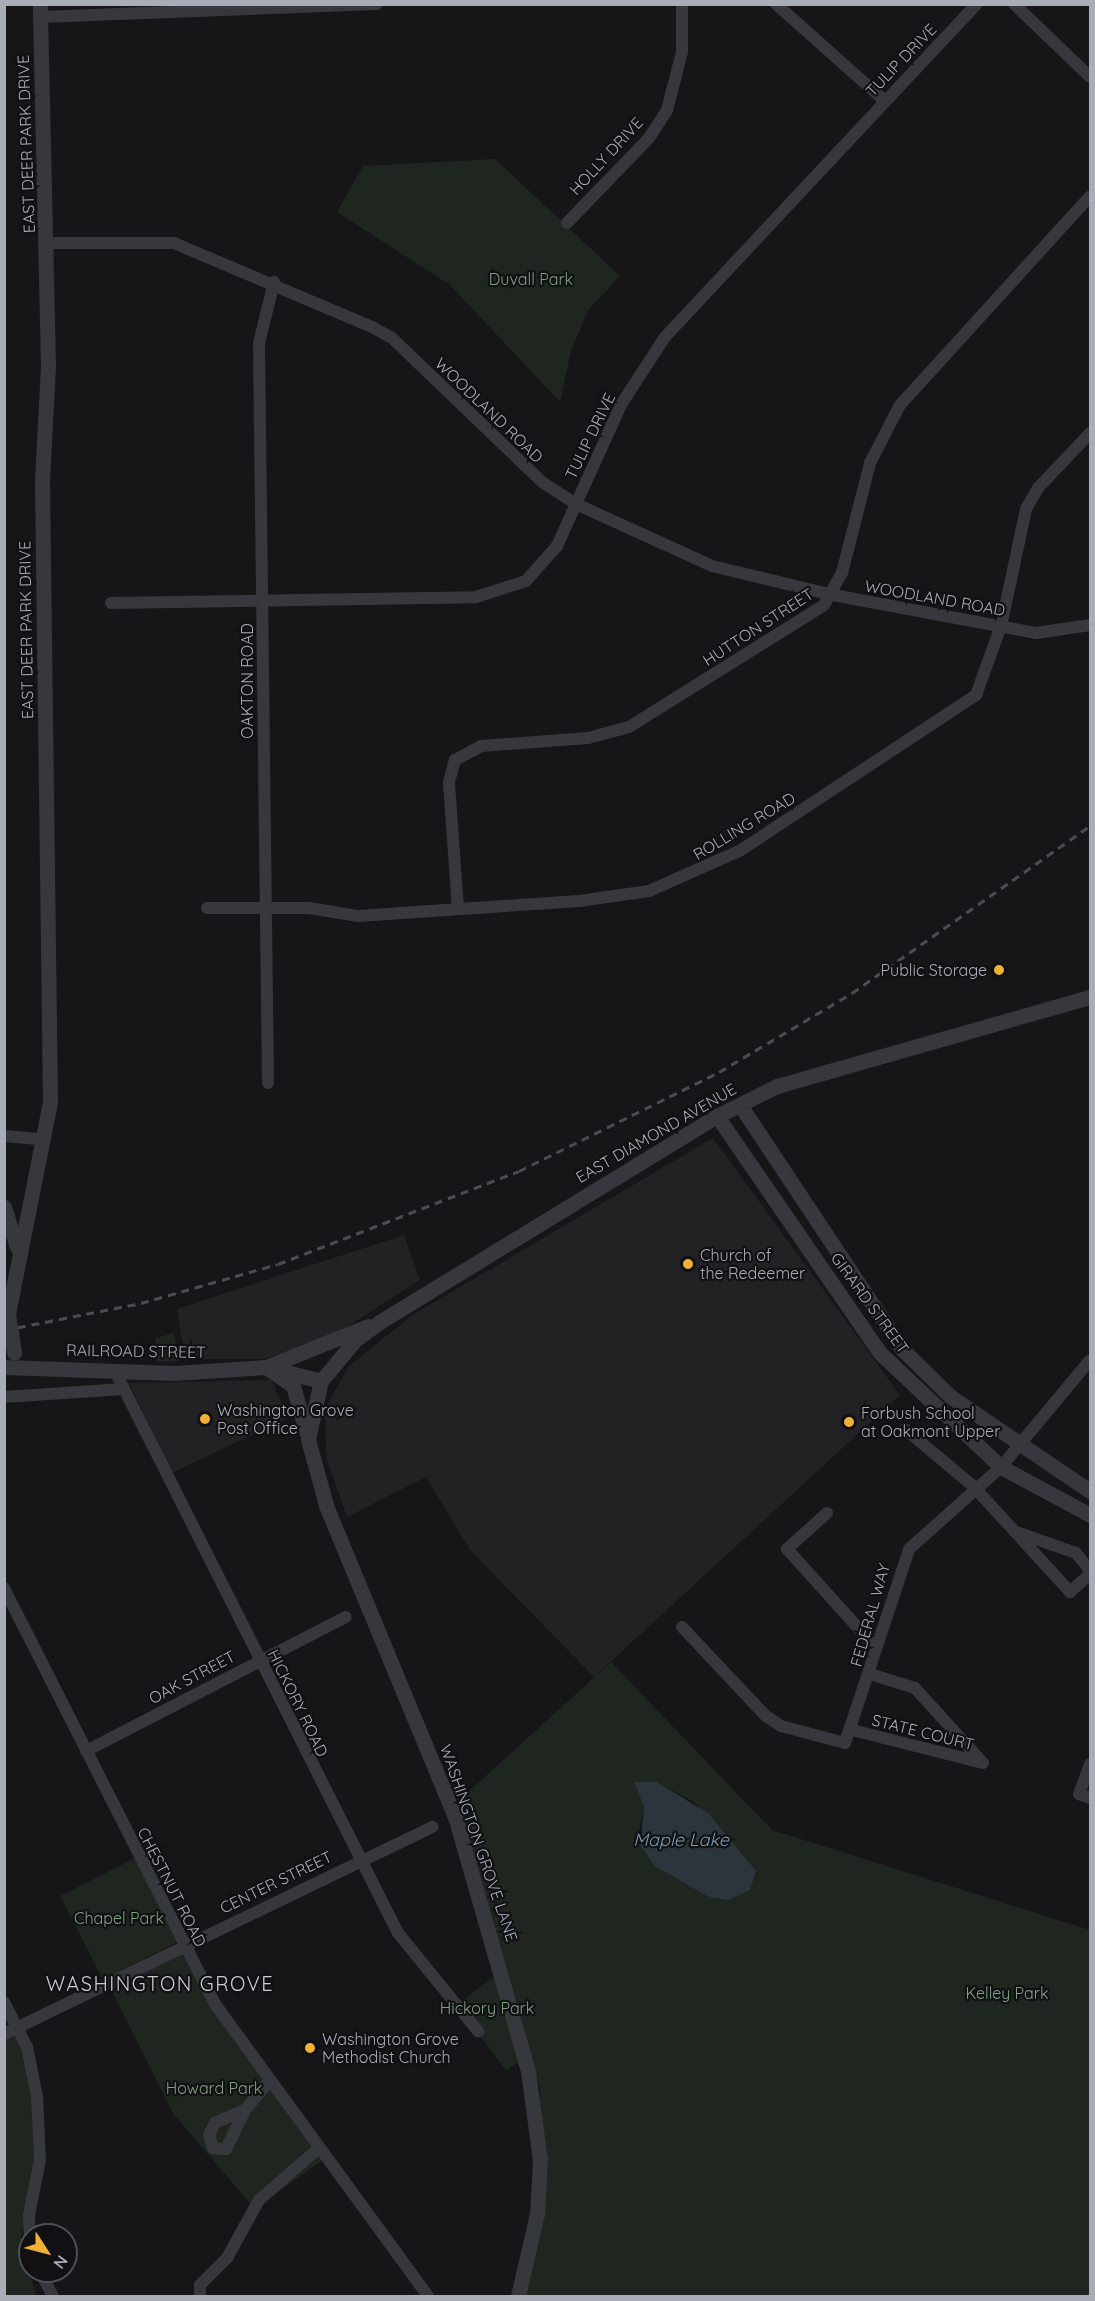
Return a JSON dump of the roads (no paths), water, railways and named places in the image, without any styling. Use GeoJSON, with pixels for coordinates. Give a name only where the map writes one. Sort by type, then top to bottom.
{"type":"FeatureCollection","features":[{"type":"Feature","properties":{"kind":"street"},"geometry":{"type":"LineString","coordinates":[[40,11],[377,4]]}},
{"type":"Feature","properties":{"kind":"street","name":"HOLLY DRIVE"},"geometry":{"type":"LineString","coordinates":[[567,223],[649,138],[667,110],[682,52],[682,4]]}},
{"type":"Feature","properties":{"kind":"street"},"geometry":{"type":"LineString","coordinates":[[776,4],[885,101]]}},
{"type":"Feature","properties":{"kind":"street","name":"TULIP DRIVE"},"geometry":{"type":"LineString","coordinates":[[111,603],[263,602],[501,593],[544,564],[576,504],[622,404],[665,337],[977,4]]}},
{"type":"Feature","properties":{"kind":"street"},"geometry":{"type":"LineString","coordinates":[[1014,4],[1090,77]]}},
{"type":"Feature","properties":{"kind":"street","name":"EAST DEER PARK DRIVE"},"geometry":{"type":"LineString","coordinates":[[11,1362],[8,1314],[18,1251],[50,1102],[42,480],[47,243],[40,11]]}},
{"type":"Feature","properties":{"kind":"street","name":"HUTTON STREET"},"geometry":{"type":"LineString","coordinates":[[458,909],[449,782],[450,769],[463,753],[481,746],[588,738],[629,727],[833,596],[870,463],[900,405],[1090,196]]}},
{"type":"Feature","properties":{"kind":"street","name":"WOODLAND ROAD"},"geometry":{"type":"LineString","coordinates":[[47,243],[174,243],[274,282],[392,338],[508,455],[576,504],[712,566],[833,596],[1036,633],[1090,625]]}},
{"type":"Feature","properties":{"kind":"street","name":"OAKTON ROAD"},"geometry":{"type":"LineString","coordinates":[[268,1083],[259,343],[274,282]]}},
{"type":"Feature","properties":{"kind":"street","name":"ROLLING ROAD"},"geometry":{"type":"LineString","coordinates":[[207,908],[265,908],[358,916],[579,901],[649,891],[692,876],[959,709],[986,676],[1001,626],[1026,509],[1038,488],[1090,433]]}},
{"type":"Feature","properties":{"kind":"street","name":"EAST DIAMOND AVENUE"},"geometry":{"type":"LineString","coordinates":[[323,1377],[376,1324],[717,1116],[777,1086],[1090,997]]}},
{"type":"Feature","properties":{"kind":"street","name":"GIRARD STREET"},"geometry":{"type":"LineString","coordinates":[[740,1105],[903,1350],[951,1397],[1019,1446],[1090,1491]]}},
{"type":"Feature","properties":{"kind":"street","name":"GIRARD STREET"},"geometry":{"type":"LineString","coordinates":[[717,1116],[880,1353],[1001,1467],[1090,1515]]}},
{"type":"Feature","properties":{"kind":"street"},"geometry":{"type":"LineString","coordinates":[[4,1136],[41,1139]]}},
{"type":"Feature","properties":{"kind":"street","name":"EAST DEER PARK DRIVE"},"geometry":{"type":"LineString","coordinates":[[4,1207],[18,1251]]}},
{"type":"Feature","properties":{"kind":"street"},"geometry":{"type":"LineString","coordinates":[[308,1438],[293,1386],[271,1365],[376,1324]]}},
{"type":"Feature","properties":{"kind":"street","name":"FEDERAL WAY"},"geometry":{"type":"LineString","coordinates":[[850,1735],[909,1549],[973,1486],[1001,1467],[1090,1360]]}},
{"type":"Feature","properties":{"kind":"street","name":"RAILROAD STREET"},"geometry":{"type":"LineString","coordinates":[[11,1362],[115,1371],[271,1365],[323,1377]]}},
{"type":"Feature","properties":{"kind":"street","name":"HICKORY ROAD"},"geometry":{"type":"LineString","coordinates":[[115,1371],[259,1661],[398,1933],[478,2031]]}},
{"type":"Feature","properties":{"kind":"street","name":"WASHINGTON GROVE LANE"},"geometry":{"type":"LineString","coordinates":[[323,1377],[308,1438],[326,1505],[455,1818],[526,2061],[540,2160],[537,2214],[518,2296]]}},
{"type":"Feature","properties":{"kind":"street"},"geometry":{"type":"LineString","coordinates":[[4,1397],[124,1389]]}},
{"type":"Feature","properties":{"kind":"street"},"geometry":{"type":"LineString","coordinates":[[905,1429],[973,1486],[1070,1592],[1090,1572],[1076,1553],[1017,1533]]}},
{"type":"Feature","properties":{"kind":"street"},"geometry":{"type":"LineString","coordinates":[[827,1513],[787,1549],[876,1648]]}},
{"type":"Feature","properties":{"kind":"street","name":"CHESTNUT ROAD"},"geometry":{"type":"LineString","coordinates":[[4,1588],[214,2004],[428,2296]]}},
{"type":"Feature","properties":{"kind":"street","name":"OAK STREET"},"geometry":{"type":"LineString","coordinates":[[86,1751],[346,1617]]}},
{"type":"Feature","properties":{"kind":"street"},"geometry":{"type":"LineString","coordinates":[[682,1627],[766,1716],[839,1744],[850,1735]]}},
{"type":"Feature","properties":{"kind":"street","name":"STATE COURT"},"geometry":{"type":"LineString","coordinates":[[850,1735],[983,1763],[915,1688],[870,1674]]}},
{"type":"Feature","properties":{"kind":"street"},"geometry":{"type":"LineString","coordinates":[[1090,1764],[1079,1794],[1090,1798]]}},
{"type":"Feature","properties":{"kind":"street","name":"CENTER STREET"},"geometry":{"type":"LineString","coordinates":[[4,2034],[360,1859],[434,1827]]}},
{"type":"Feature","properties":{"kind":"street"},"geometry":{"type":"LineString","coordinates":[[4,2002],[17,2027],[34,2070],[40,2125],[32,2223]]}},
{"type":"Feature","properties":{"kind":"street"},"geometry":{"type":"LineString","coordinates":[[245,2109],[270,2080]]}},
{"type":"Feature","properties":{"kind":"street"},"geometry":{"type":"LineString","coordinates":[[200,2296],[200,2285],[227,2258],[259,2200],[319,2148]]}},
{"type":"Feature","properties":{"kind":"water","name":"Maple Lake"},"geometry":{"type":"Polygon","coordinates":[[[634,1782],[657,1782],[709,1814],[756,1871],[750,1890],[728,1900],[709,1897],[655,1866],[640,1845],[644,1807],[634,1782]]]}},
{"type":"Feature","properties":{"kind":"railway"},"geometry":{"type":"LineString","coordinates":[[4,1330],[141,1303],[278,1264],[519,1171],[719,1072],[852,993],[1090,826]]}},
{"type":"Feature","properties":{"kind":"place","name":"Public Storage"},"geometry":{"type":"Point","coordinates":[999,970]}},
{"type":"Feature","properties":{"kind":"place","name":"Church of the Redeemer"},"geometry":{"type":"Point","coordinates":[688,1264]}},
{"type":"Feature","properties":{"kind":"place","name":"Washington Grove Post Office"},"geometry":{"type":"Point","coordinates":[205,1419]}},
{"type":"Feature","properties":{"kind":"place","name":"Forbush School at Oakmont Upper"},"geometry":{"type":"Point","coordinates":[849,1422]}},
{"type":"Feature","properties":{"kind":"place","name":"Washington Grove Methodist Church"},"geometry":{"type":"Point","coordinates":[310,2048]}},
{"type":"Feature","properties":{"kind":"district","name":"WASHINGTON GROVE"},"geometry":{"type":"Point","coordinates":[160,1983]}},
{"type":"Feature","properties":{"kind":"park label","name":"Duvall Park"},"geometry":{"type":"Point","coordinates":[531,279]}},
{"type":"Feature","properties":{"kind":"park label","name":"Chapel Park"},"geometry":{"type":"Point","coordinates":[119,1918]}},
{"type":"Feature","properties":{"kind":"park label","name":"Kelley Park"},"geometry":{"type":"Point","coordinates":[1007,1993]}},
{"type":"Feature","properties":{"kind":"park label","name":"Hickory Park"},"geometry":{"type":"Point","coordinates":[487,2008]}},
{"type":"Feature","properties":{"kind":"park label","name":"Howard Park"},"geometry":{"type":"Point","coordinates":[214,2088]}}]}
